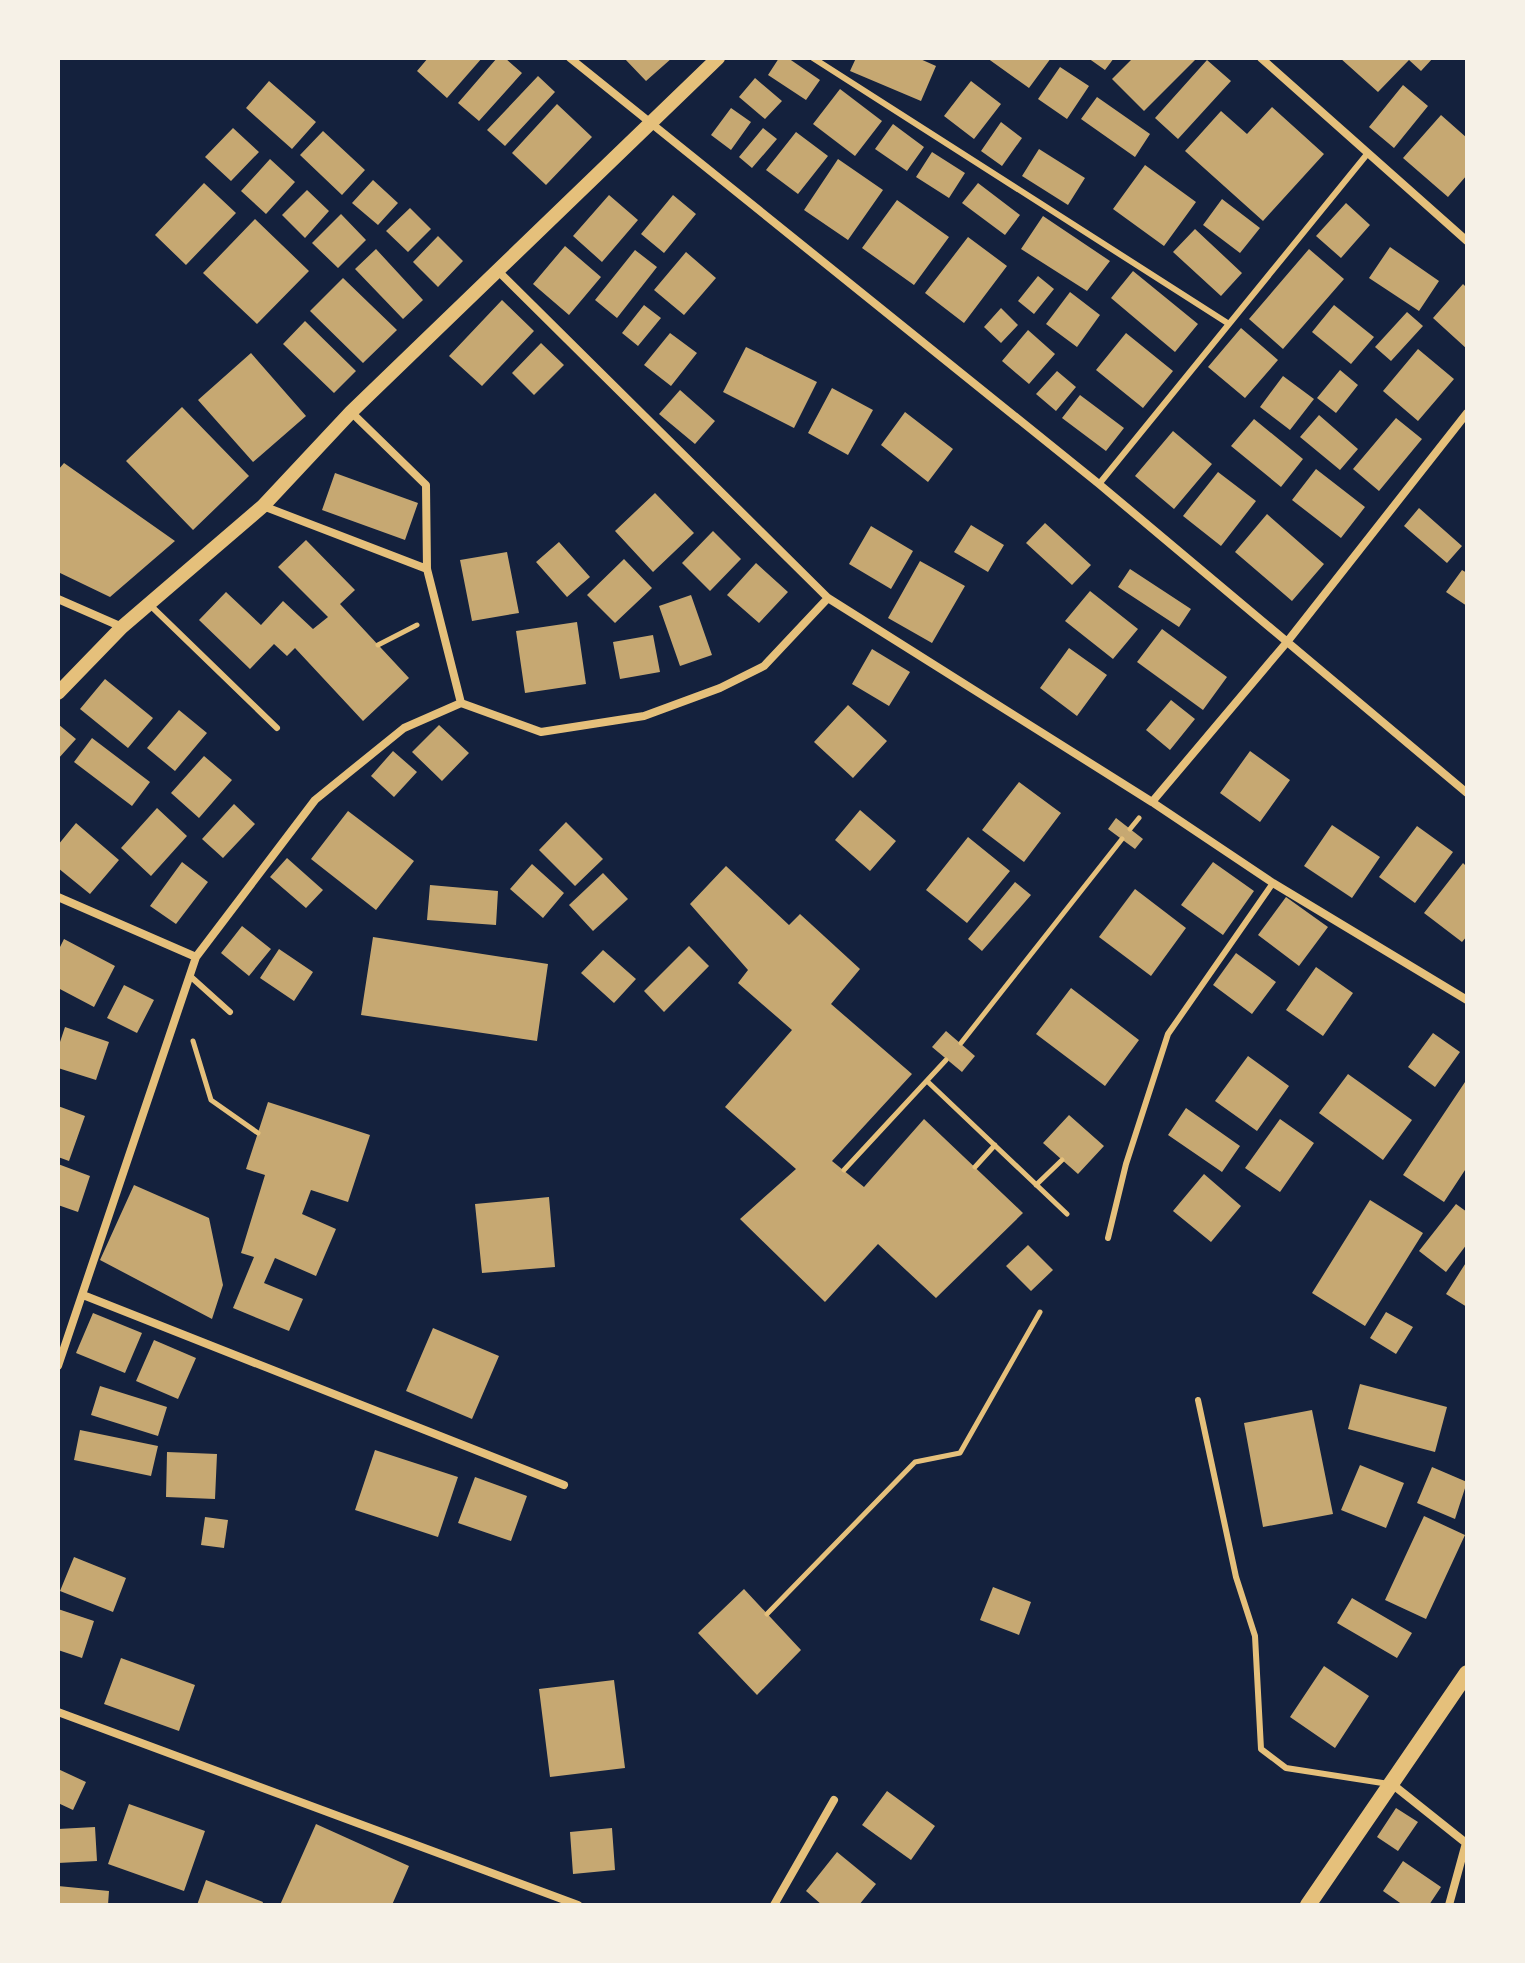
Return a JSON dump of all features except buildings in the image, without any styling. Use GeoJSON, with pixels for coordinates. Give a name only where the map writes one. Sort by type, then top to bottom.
{"type":"FeatureCollection","features":[{"type":"Feature","properties":{"kind":"main road"},"geometry":{"type":"LineString","coordinates":[[1308,1905],[1467,1673]]}},
{"type":"Feature","properties":{"kind":"street"},"geometry":{"type":"LineString","coordinates":[[570,58],[1099,484],[1467,793]]}},
{"type":"Feature","properties":{"kind":"street"},"geometry":{"type":"LineString","coordinates":[[58,693],[122,627],[263,506],[351,412],[496,269],[718,58]]}},
{"type":"Feature","properties":{"kind":"street"},"geometry":{"type":"LineString","coordinates":[[1261,58],[1467,241]]}},
{"type":"Feature","properties":{"kind":"street"},"geometry":{"type":"LineString","coordinates":[[496,269],[828,598],[1152,802],[1273,883],[1467,1000]]}},
{"type":"Feature","properties":{"kind":"street"},"geometry":{"type":"LineString","coordinates":[[351,412],[426,485],[427,569],[461,703]]}},
{"type":"Feature","properties":{"kind":"street"},"geometry":{"type":"LineString","coordinates":[[1152,802],[1287,642],[1467,413]]}},
{"type":"Feature","properties":{"kind":"street"},"geometry":{"type":"LineString","coordinates":[[263,506],[427,569]]}},
{"type":"Feature","properties":{"kind":"street"},"geometry":{"type":"LineString","coordinates":[[58,1366],[196,957],[315,800],[404,728],[461,703],[541,732],[644,716],[720,688],[764,666],[828,598]]}},
{"type":"Feature","properties":{"kind":"street"},"geometry":{"type":"LineString","coordinates":[[58,599],[122,627]]}},
{"type":"Feature","properties":{"kind":"street"},"geometry":{"type":"LineString","coordinates":[[58,897],[196,957]]}},
{"type":"Feature","properties":{"kind":"street"},"geometry":{"type":"LineString","coordinates":[[83,1295],[564,1485]]}},
{"type":"Feature","properties":{"kind":"street"},"geometry":{"type":"LineString","coordinates":[[58,1712],[578,1905]]}},
{"type":"Feature","properties":{"kind":"street"},"geometry":{"type":"LineString","coordinates":[[1392,1784],[1466,1843],[1449,1905]]}},
{"type":"Feature","properties":{"kind":"street"},"geometry":{"type":"LineString","coordinates":[[774,1905],[834,1800]]}},
{"type":"Feature","properties":{"kind":"lane"},"geometry":{"type":"LineString","coordinates":[[813,58],[1229,324]]}},
{"type":"Feature","properties":{"kind":"lane"},"geometry":{"type":"LineString","coordinates":[[1099,484],[1368,153]]}},
{"type":"Feature","properties":{"kind":"lane"},"geometry":{"type":"LineString","coordinates":[[149,604],[277,728]]}},
{"type":"Feature","properties":{"kind":"lane"},"geometry":{"type":"LineString","coordinates":[[1108,1238],[1126,1164],[1168,1034],[1273,883]]}},
{"type":"Feature","properties":{"kind":"lane"},"geometry":{"type":"LineString","coordinates":[[190,976],[230,1012]]}},
{"type":"Feature","properties":{"kind":"lane"},"geometry":{"type":"LineString","coordinates":[[1198,1400],[1236,1577],[1255,1636],[1261,1749],[1286,1768],[1392,1784]]}},
{"type":"Feature","properties":{"kind":"path"},"geometry":{"type":"LineString","coordinates":[[378,645],[439,613]]}},
{"type":"Feature","properties":{"kind":"path"},"geometry":{"type":"LineString","coordinates":[[961,1043],[1122,839]]}},
{"type":"Feature","properties":{"kind":"path"},"geometry":{"type":"LineString","coordinates":[[175,1020],[194,1043],[211,1100],[258,1133]]}},
{"type":"Feature","properties":{"kind":"path"},"geometry":{"type":"LineString","coordinates":[[844,1170],[946,1060]]}},
{"type":"Feature","properties":{"kind":"path"},"geometry":{"type":"LineString","coordinates":[[927,1081],[1067,1214]]}},
{"type":"Feature","properties":{"kind":"path"},"geometry":{"type":"LineString","coordinates":[[975,1167],[995,1145]]}},
{"type":"Feature","properties":{"kind":"path"},"geometry":{"type":"LineString","coordinates":[[1036,1185],[1062,1160]]}},
{"type":"Feature","properties":{"kind":"path"},"geometry":{"type":"LineString","coordinates":[[767,1614],[915,1462],[960,1453],[1040,1312]]}}]}
